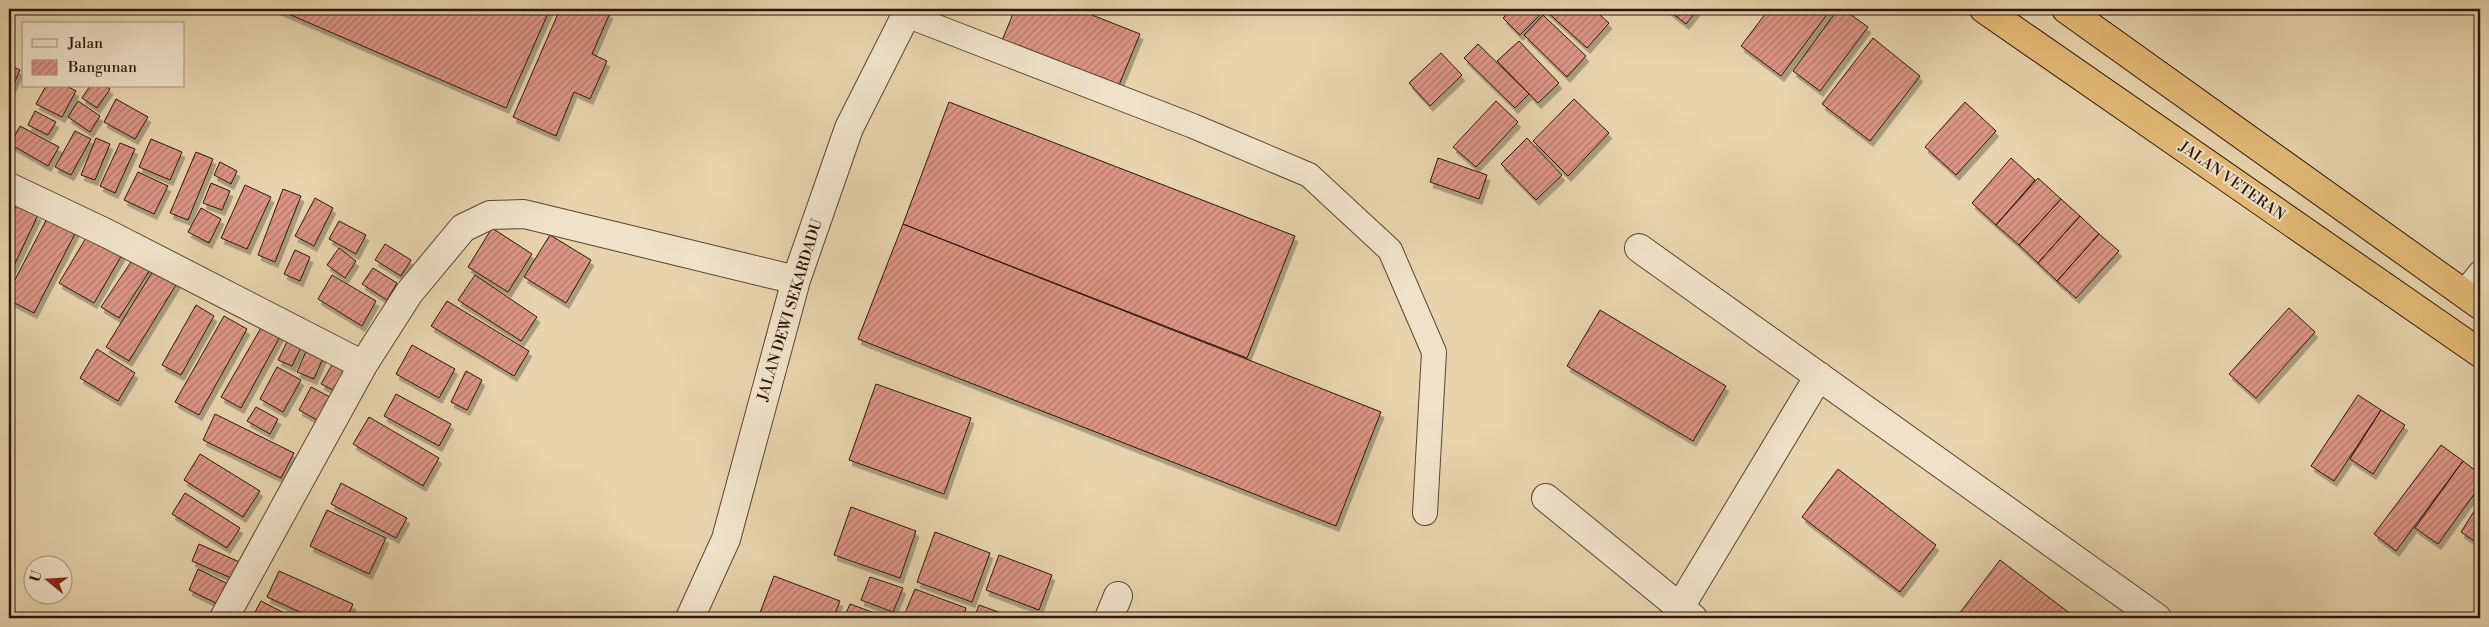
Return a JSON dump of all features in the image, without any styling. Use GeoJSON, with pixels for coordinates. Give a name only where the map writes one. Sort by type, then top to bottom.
{"type":"FeatureCollection","features":[{"type":"Feature","properties":{"kind":"highway","name":"JALAN VETERAN"},"geometry":{"type":"LineString","coordinates":[[1984,9],[2480,353]]}},
{"type":"Feature","properties":{"kind":"highway"},"geometry":{"type":"LineString","coordinates":[[2066,9],[2472,300]]}},
{"type":"Feature","properties":{"kind":"street","name":"JALAN DEWI SEKARDADU"},"geometry":{"type":"LineString","coordinates":[[690,618],[726,539],[796,280],[849,128],[907,12]]}},
{"type":"Feature","properties":{"kind":"street"},"geometry":{"type":"LineString","coordinates":[[9,188],[106,234],[363,365]]}},
{"type":"Feature","properties":{"kind":"street"},"geometry":{"type":"LineString","coordinates":[[224,618],[363,365],[409,293],[463,228],[490,215],[524,214],[796,280]]}},
{"type":"Feature","properties":{"kind":"street"},"geometry":{"type":"LineString","coordinates":[[1639,248],[2157,618]]}},
{"type":"Feature","properties":{"kind":"street"},"geometry":{"type":"LineString","coordinates":[[1546,498],[1687,613],[1819,376]]}},
{"type":"Feature","properties":{"kind":"lane"},"geometry":{"type":"LineString","coordinates":[[907,12],[1193,126],[1309,175],[1390,250],[1434,352],[1425,513]]}},
{"type":"Feature","properties":{"kind":"lane"},"geometry":{"type":"LineString","coordinates":[[2472,300],[2480,273]]}},
{"type":"Feature","properties":{"kind":"building"},"geometry":{"type":"Polygon","coordinates":[[[277,9],[550,9],[506,108],[277,9]]]}},
{"type":"Feature","properties":{"kind":"building"},"geometry":{"type":"Polygon","coordinates":[[[560,9],[600,9],[610,13],[592,54],[607,61],[590,99],[574,92],[556,136],[513,117],[560,9]]]}},
{"type":"Feature","properties":{"kind":"building"},"geometry":{"type":"Polygon","coordinates":[[[1015,9],[1077,9],[1140,34],[1117,90],[1001,43],[1015,9]]]}},
{"type":"Feature","properties":{"kind":"building"},"geometry":{"type":"Polygon","coordinates":[[[1512,9],[1536,9],[1541,14],[1520,35],[1503,18],[1512,9]]]}},
{"type":"Feature","properties":{"kind":"building"},"geometry":{"type":"Polygon","coordinates":[[[1544,9],[1593,9],[1609,23],[1587,48],[1544,9]]]}},
{"type":"Feature","properties":{"kind":"building"},"geometry":{"type":"Polygon","coordinates":[[[1667,9],[1698,9],[1686,24],[1667,9]]]}},
{"type":"Feature","properties":{"kind":"building"},"geometry":{"type":"Polygon","coordinates":[[[1769,9],[1831,9],[1781,76],[1741,46],[1769,9]]]}},
{"type":"Feature","properties":{"kind":"building"},"geometry":{"type":"Polygon","coordinates":[[[1838,9],[1843,9],[1868,27],[1820,91],[1793,71],[1838,9]]]}},
{"type":"Feature","properties":{"kind":"building"},"geometry":{"type":"Polygon","coordinates":[[[1543,15],[1586,56],[1567,77],[1524,35],[1543,15]]]}},
{"type":"Feature","properties":{"kind":"building"},"geometry":{"type":"Polygon","coordinates":[[[1873,38],[1920,76],[1870,141],[1822,104],[1873,38]]]}},
{"type":"Feature","properties":{"kind":"building"},"geometry":{"type":"Polygon","coordinates":[[[1519,41],[1559,83],[1538,103],[1497,61],[1519,41]]]}},
{"type":"Feature","properties":{"kind":"building"},"geometry":{"type":"Polygon","coordinates":[[[1478,44],[1529,94],[1515,108],[1464,58],[1478,44]]]}},
{"type":"Feature","properties":{"kind":"building"},"geometry":{"type":"Polygon","coordinates":[[[1441,53],[1462,75],[1430,106],[1409,83],[1441,53]]]}},
{"type":"Feature","properties":{"kind":"building"},"geometry":{"type":"Polygon","coordinates":[[[9,65],[20,70],[9,95],[9,65]]]}},
{"type":"Feature","properties":{"kind":"building"},"geometry":{"type":"Polygon","coordinates":[[[45,88],[71,88],[76,91],[62,117],[36,104],[45,88]]]}},
{"type":"Feature","properties":{"kind":"building"},"geometry":{"type":"Polygon","coordinates":[[[89,88],[110,89],[97,108],[82,98],[89,88]]]}},
{"type":"Feature","properties":{"kind":"building"},"geometry":{"type":"Polygon","coordinates":[[[116,99],[148,117],[135,139],[104,122],[116,99]]]}},
{"type":"Feature","properties":{"kind":"building"},"geometry":{"type":"Polygon","coordinates":[[[1574,99],[1609,133],[1568,176],[1533,141],[1574,99]]]}},
{"type":"Feature","properties":{"kind":"building"},"geometry":{"type":"Polygon","coordinates":[[[78,101],[100,116],[90,132],[68,117],[78,101]]]}},
{"type":"Feature","properties":{"kind":"building"},"geometry":{"type":"Polygon","coordinates":[[[1496,101],[1518,122],[1476,167],[1453,147],[1496,101]]]}},
{"type":"Feature","properties":{"kind":"building"},"geometry":{"type":"Polygon","coordinates":[[[949,102],[1295,236],[1247,358],[903,224],[949,102]]]}},
{"type":"Feature","properties":{"kind":"building"},"geometry":{"type":"Polygon","coordinates":[[[1965,102],[1996,131],[1956,175],[1925,147],[1965,102]]]}},
{"type":"Feature","properties":{"kind":"building"},"geometry":{"type":"Polygon","coordinates":[[[35,111],[56,122],[48,135],[28,125],[35,111]]]}},
{"type":"Feature","properties":{"kind":"building"},"geometry":{"type":"Polygon","coordinates":[[[20,126],[59,147],[48,166],[10,144],[20,126]]]}},
{"type":"Feature","properties":{"kind":"building"},"geometry":{"type":"Polygon","coordinates":[[[75,131],[91,139],[71,175],[55,167],[75,131]]]}},
{"type":"Feature","properties":{"kind":"building"},"geometry":{"type":"Polygon","coordinates":[[[96,138],[110,144],[95,180],[81,175],[96,138]]]}},
{"type":"Feature","properties":{"kind":"building"},"geometry":{"type":"Polygon","coordinates":[[[1527,138],[1562,175],[1536,200],[1501,164],[1527,138]]]}},
{"type":"Feature","properties":{"kind":"building"},"geometry":{"type":"Polygon","coordinates":[[[151,139],[182,152],[170,180],[139,167],[151,139]]]}},
{"type":"Feature","properties":{"kind":"building"},"geometry":{"type":"Polygon","coordinates":[[[120,143],[135,149],[115,193],[100,186],[120,143]]]}},
{"type":"Feature","properties":{"kind":"building"},"geometry":{"type":"Polygon","coordinates":[[[196,152],[213,159],[188,220],[170,213],[196,152]]]}},
{"type":"Feature","properties":{"kind":"building"},"geometry":{"type":"Polygon","coordinates":[[[1438,158],[1487,175],[1479,199],[1430,182],[1438,158]]]}},
{"type":"Feature","properties":{"kind":"building"},"geometry":{"type":"Polygon","coordinates":[[[2011,158],[2035,180],[1996,225],[1972,203],[2011,158]]]}},
{"type":"Feature","properties":{"kind":"building"},"geometry":{"type":"Polygon","coordinates":[[[220,162],[237,171],[231,184],[214,175],[220,162]]]}},
{"type":"Feature","properties":{"kind":"building"},"geometry":{"type":"Polygon","coordinates":[[[138,172],[168,186],[154,214],[124,200],[138,172]]]}},
{"type":"Feature","properties":{"kind":"building"},"geometry":{"type":"Polygon","coordinates":[[[2038,178],[2061,199],[2019,245],[1996,225],[2038,178]]]}},
{"type":"Feature","properties":{"kind":"building"},"geometry":{"type":"Polygon","coordinates":[[[211,183],[230,191],[222,210],[203,203],[211,183]]]}},
{"type":"Feature","properties":{"kind":"building"},"geometry":{"type":"Polygon","coordinates":[[[245,185],[271,197],[247,249],[221,238],[245,185]]]}},
{"type":"Feature","properties":{"kind":"building"},"geometry":{"type":"Polygon","coordinates":[[[283,189],[301,196],[275,262],[258,255],[283,189]]]}},
{"type":"Feature","properties":{"kind":"building"},"geometry":{"type":"Polygon","coordinates":[[[315,198],[333,208],[314,246],[295,236],[315,198]]]}},
{"type":"Feature","properties":{"kind":"building"},"geometry":{"type":"Polygon","coordinates":[[[2061,199],[2080,216],[2038,263],[2019,245],[2061,199]]]}},
{"type":"Feature","properties":{"kind":"building"},"geometry":{"type":"Polygon","coordinates":[[[16,206],[38,215],[9,276],[9,221],[16,206]]]}},
{"type":"Feature","properties":{"kind":"building"},"geometry":{"type":"Polygon","coordinates":[[[201,208],[221,219],[209,243],[188,232],[201,208]]]}},
{"type":"Feature","properties":{"kind":"building"},"geometry":{"type":"Polygon","coordinates":[[[51,211],[79,226],[34,313],[9,300],[9,291],[51,211]]]}},
{"type":"Feature","properties":{"kind":"building"},"geometry":{"type":"Polygon","coordinates":[[[2080,216],[2099,234],[2057,281],[2038,263],[2080,216]]]}},
{"type":"Feature","properties":{"kind":"building"},"geometry":{"type":"Polygon","coordinates":[[[339,221],[366,235],[356,254],[329,239],[339,221]]]}},
{"type":"Feature","properties":{"kind":"building"},"geometry":{"type":"Polygon","coordinates":[[[903,224],[1381,412],[1336,526],[858,339],[903,224]]]}},
{"type":"Feature","properties":{"kind":"building"},"geometry":{"type":"Polygon","coordinates":[[[492,228],[532,254],[508,292],[468,267],[492,228]]]}},
{"type":"Feature","properties":{"kind":"building"},"geometry":{"type":"Polygon","coordinates":[[[89,233],[123,253],[94,303],[59,283],[89,233]]]}},
{"type":"Feature","properties":{"kind":"building"},"geometry":{"type":"Polygon","coordinates":[[[2099,234],[2119,251],[2076,298],[2057,281],[2099,234]]]}},
{"type":"Feature","properties":{"kind":"building"},"geometry":{"type":"Polygon","coordinates":[[[550,235],[591,260],[566,303],[524,277],[550,235]]]}},
{"type":"Feature","properties":{"kind":"building"},"geometry":{"type":"Polygon","coordinates":[[[385,244],[411,260],[401,276],[375,260],[385,244]]]}},
{"type":"Feature","properties":{"kind":"building"},"geometry":{"type":"Polygon","coordinates":[[[339,248],[356,261],[345,278],[327,265],[339,248]]]}},
{"type":"Feature","properties":{"kind":"building"},"geometry":{"type":"Polygon","coordinates":[[[295,250],[310,257],[300,281],[284,274],[295,250]]]}},
{"type":"Feature","properties":{"kind":"building"},"geometry":{"type":"Polygon","coordinates":[[[135,256],[152,267],[119,318],[101,307],[135,256]]]}},
{"type":"Feature","properties":{"kind":"building"},"geometry":{"type":"Polygon","coordinates":[[[156,266],[179,280],[129,361],[106,347],[156,266]]]}},
{"type":"Feature","properties":{"kind":"building"},"geometry":{"type":"Polygon","coordinates":[[[373,268],[397,283],[387,300],[362,284],[373,268]]]}},
{"type":"Feature","properties":{"kind":"building"},"geometry":{"type":"Polygon","coordinates":[[[332,275],[376,301],[362,326],[318,299],[332,275]]]}},
{"type":"Feature","properties":{"kind":"building"},"geometry":{"type":"Polygon","coordinates":[[[475,275],[537,317],[521,341],[458,300],[475,275]]]}},
{"type":"Feature","properties":{"kind":"building"},"geometry":{"type":"Polygon","coordinates":[[[447,301],[529,351],[514,376],[431,326],[447,301]]]}},
{"type":"Feature","properties":{"kind":"building"},"geometry":{"type":"Polygon","coordinates":[[[196,305],[214,316],[181,375],[162,365],[196,305]]]}},
{"type":"Feature","properties":{"kind":"building"},"geometry":{"type":"Polygon","coordinates":[[[2289,308],[2315,332],[2256,398],[2229,374],[2289,308]]]}},
{"type":"Feature","properties":{"kind":"building"},"geometry":{"type":"Polygon","coordinates":[[[1600,310],[1726,386],[1693,441],[1567,366],[1600,310]]]}},
{"type":"Feature","properties":{"kind":"building"},"geometry":{"type":"Polygon","coordinates":[[[224,316],[247,329],[199,415],[175,402],[224,316]]]}},
{"type":"Feature","properties":{"kind":"building"},"geometry":{"type":"Polygon","coordinates":[[[265,321],[283,331],[241,408],[221,397],[265,321]]]}},
{"type":"Feature","properties":{"kind":"building"},"geometry":{"type":"Polygon","coordinates":[[[291,334],[304,341],[292,366],[278,360],[291,334]]]}},
{"type":"Feature","properties":{"kind":"building"},"geometry":{"type":"Polygon","coordinates":[[[309,344],[326,351],[314,379],[297,372],[309,344]]]}},
{"type":"Feature","properties":{"kind":"building"},"geometry":{"type":"Polygon","coordinates":[[[412,345],[455,369],[439,398],[396,374],[412,345]]]}},
{"type":"Feature","properties":{"kind":"building"},"geometry":{"type":"Polygon","coordinates":[[[97,349],[135,373],[118,401],[80,378],[97,349]]]}},
{"type":"Feature","properties":{"kind":"building"},"geometry":{"type":"Polygon","coordinates":[[[336,358],[353,367],[339,393],[321,384],[336,358]]]}},
{"type":"Feature","properties":{"kind":"building"},"geometry":{"type":"Polygon","coordinates":[[[277,367],[301,380],[283,412],[260,399],[277,367]]]}},
{"type":"Feature","properties":{"kind":"building"},"geometry":{"type":"Polygon","coordinates":[[[466,371],[482,380],[467,410],[451,402],[466,371]]]}},
{"type":"Feature","properties":{"kind":"building"},"geometry":{"type":"Polygon","coordinates":[[[876,384],[971,418],[944,494],[849,460],[876,384]]]}},
{"type":"Feature","properties":{"kind":"building"},"geometry":{"type":"Polygon","coordinates":[[[311,387],[332,398],[319,421],[299,410],[311,387]]]}},
{"type":"Feature","properties":{"kind":"building"},"geometry":{"type":"Polygon","coordinates":[[[396,394],[451,424],[439,446],[384,416],[396,394]]]}},
{"type":"Feature","properties":{"kind":"building"},"geometry":{"type":"Polygon","coordinates":[[[2358,395],[2381,410],[2334,481],[2311,466],[2358,395]]]}},
{"type":"Feature","properties":{"kind":"building"},"geometry":{"type":"Polygon","coordinates":[[[256,407],[278,419],[270,434],[247,421],[256,407]]]}},
{"type":"Feature","properties":{"kind":"building"},"geometry":{"type":"Polygon","coordinates":[[[2381,410],[2405,425],[2373,474],[2350,459],[2381,410]]]}},
{"type":"Feature","properties":{"kind":"building"},"geometry":{"type":"Polygon","coordinates":[[[215,414],[294,453],[281,478],[203,440],[215,414]]]}},
{"type":"Feature","properties":{"kind":"building"},"geometry":{"type":"Polygon","coordinates":[[[369,417],[439,458],[423,486],[353,444],[369,417]]]}},
{"type":"Feature","properties":{"kind":"building"},"geometry":{"type":"Polygon","coordinates":[[[2441,445],[2463,461],[2396,551],[2374,534],[2441,445]]]}},
{"type":"Feature","properties":{"kind":"building"},"geometry":{"type":"Polygon","coordinates":[[[200,454],[260,491],[243,517],[184,480],[200,454]]]}},
{"type":"Feature","properties":{"kind":"building"},"geometry":{"type":"Polygon","coordinates":[[[2463,461],[2480,474],[2480,486],[2438,544],[2415,528],[2463,461]]]}},
{"type":"Feature","properties":{"kind":"building"},"geometry":{"type":"Polygon","coordinates":[[[1838,469],[1936,545],[1900,592],[1802,517],[1838,469]]]}},
{"type":"Feature","properties":{"kind":"building"},"geometry":{"type":"Polygon","coordinates":[[[341,483],[407,518],[396,538],[331,504],[341,483]]]}},
{"type":"Feature","properties":{"kind":"building"},"geometry":{"type":"Polygon","coordinates":[[[185,493],[240,528],[227,548],[172,514],[185,493]]]}},
{"type":"Feature","properties":{"kind":"building"},"geometry":{"type":"Polygon","coordinates":[[[2480,502],[2480,545],[2461,532],[2480,502]]]}},
{"type":"Feature","properties":{"kind":"building"},"geometry":{"type":"Polygon","coordinates":[[[851,507],[916,531],[900,578],[834,555],[851,507]]]}},
{"type":"Feature","properties":{"kind":"building"},"geometry":{"type":"Polygon","coordinates":[[[327,510],[386,538],[369,574],[310,546],[327,510]]]}},
{"type":"Feature","properties":{"kind":"building"},"geometry":{"type":"Polygon","coordinates":[[[935,532],[990,553],[972,602],[917,582],[935,532]]]}},
{"type":"Feature","properties":{"kind":"building"},"geometry":{"type":"Polygon","coordinates":[[[199,544],[244,564],[238,581],[192,561],[199,544]]]}},
{"type":"Feature","properties":{"kind":"building"},"geometry":{"type":"Polygon","coordinates":[[[999,555],[1052,575],[1039,610],[986,590],[999,555]]]}},
{"type":"Feature","properties":{"kind":"building"},"geometry":{"type":"Polygon","coordinates":[[[2000,560],[2076,618],[1956,618],[2000,560]]]}},
{"type":"Feature","properties":{"kind":"building"},"geometry":{"type":"Polygon","coordinates":[[[198,569],[230,585],[220,605],[189,590],[198,569]]]}},
{"type":"Feature","properties":{"kind":"building"},"geometry":{"type":"Polygon","coordinates":[[[279,571],[353,604],[347,618],[313,618],[267,597],[279,571]]]}},
{"type":"Feature","properties":{"kind":"building"},"geometry":{"type":"Polygon","coordinates":[[[774,576],[840,601],[833,618],[758,618],[774,576]]]}},
{"type":"Feature","properties":{"kind":"building"},"geometry":{"type":"Polygon","coordinates":[[[870,577],[903,588],[893,612],[861,600],[870,577]]]}},
{"type":"Feature","properties":{"kind":"building"},"geometry":{"type":"Polygon","coordinates":[[[915,589],[966,608],[963,618],[903,618],[915,589]]]}},
{"type":"Feature","properties":{"kind":"building"},"geometry":{"type":"Polygon","coordinates":[[[261,601],[294,618],[252,618],[261,601]]]}},
{"type":"Feature","properties":{"kind":"building"},"geometry":{"type":"Polygon","coordinates":[[[850,604],[888,618],[844,618],[850,604]]]}},
{"type":"Feature","properties":{"kind":"building"},"geometry":{"type":"Polygon","coordinates":[[[979,605],[1015,618],[974,618],[979,605]]]}}]}
